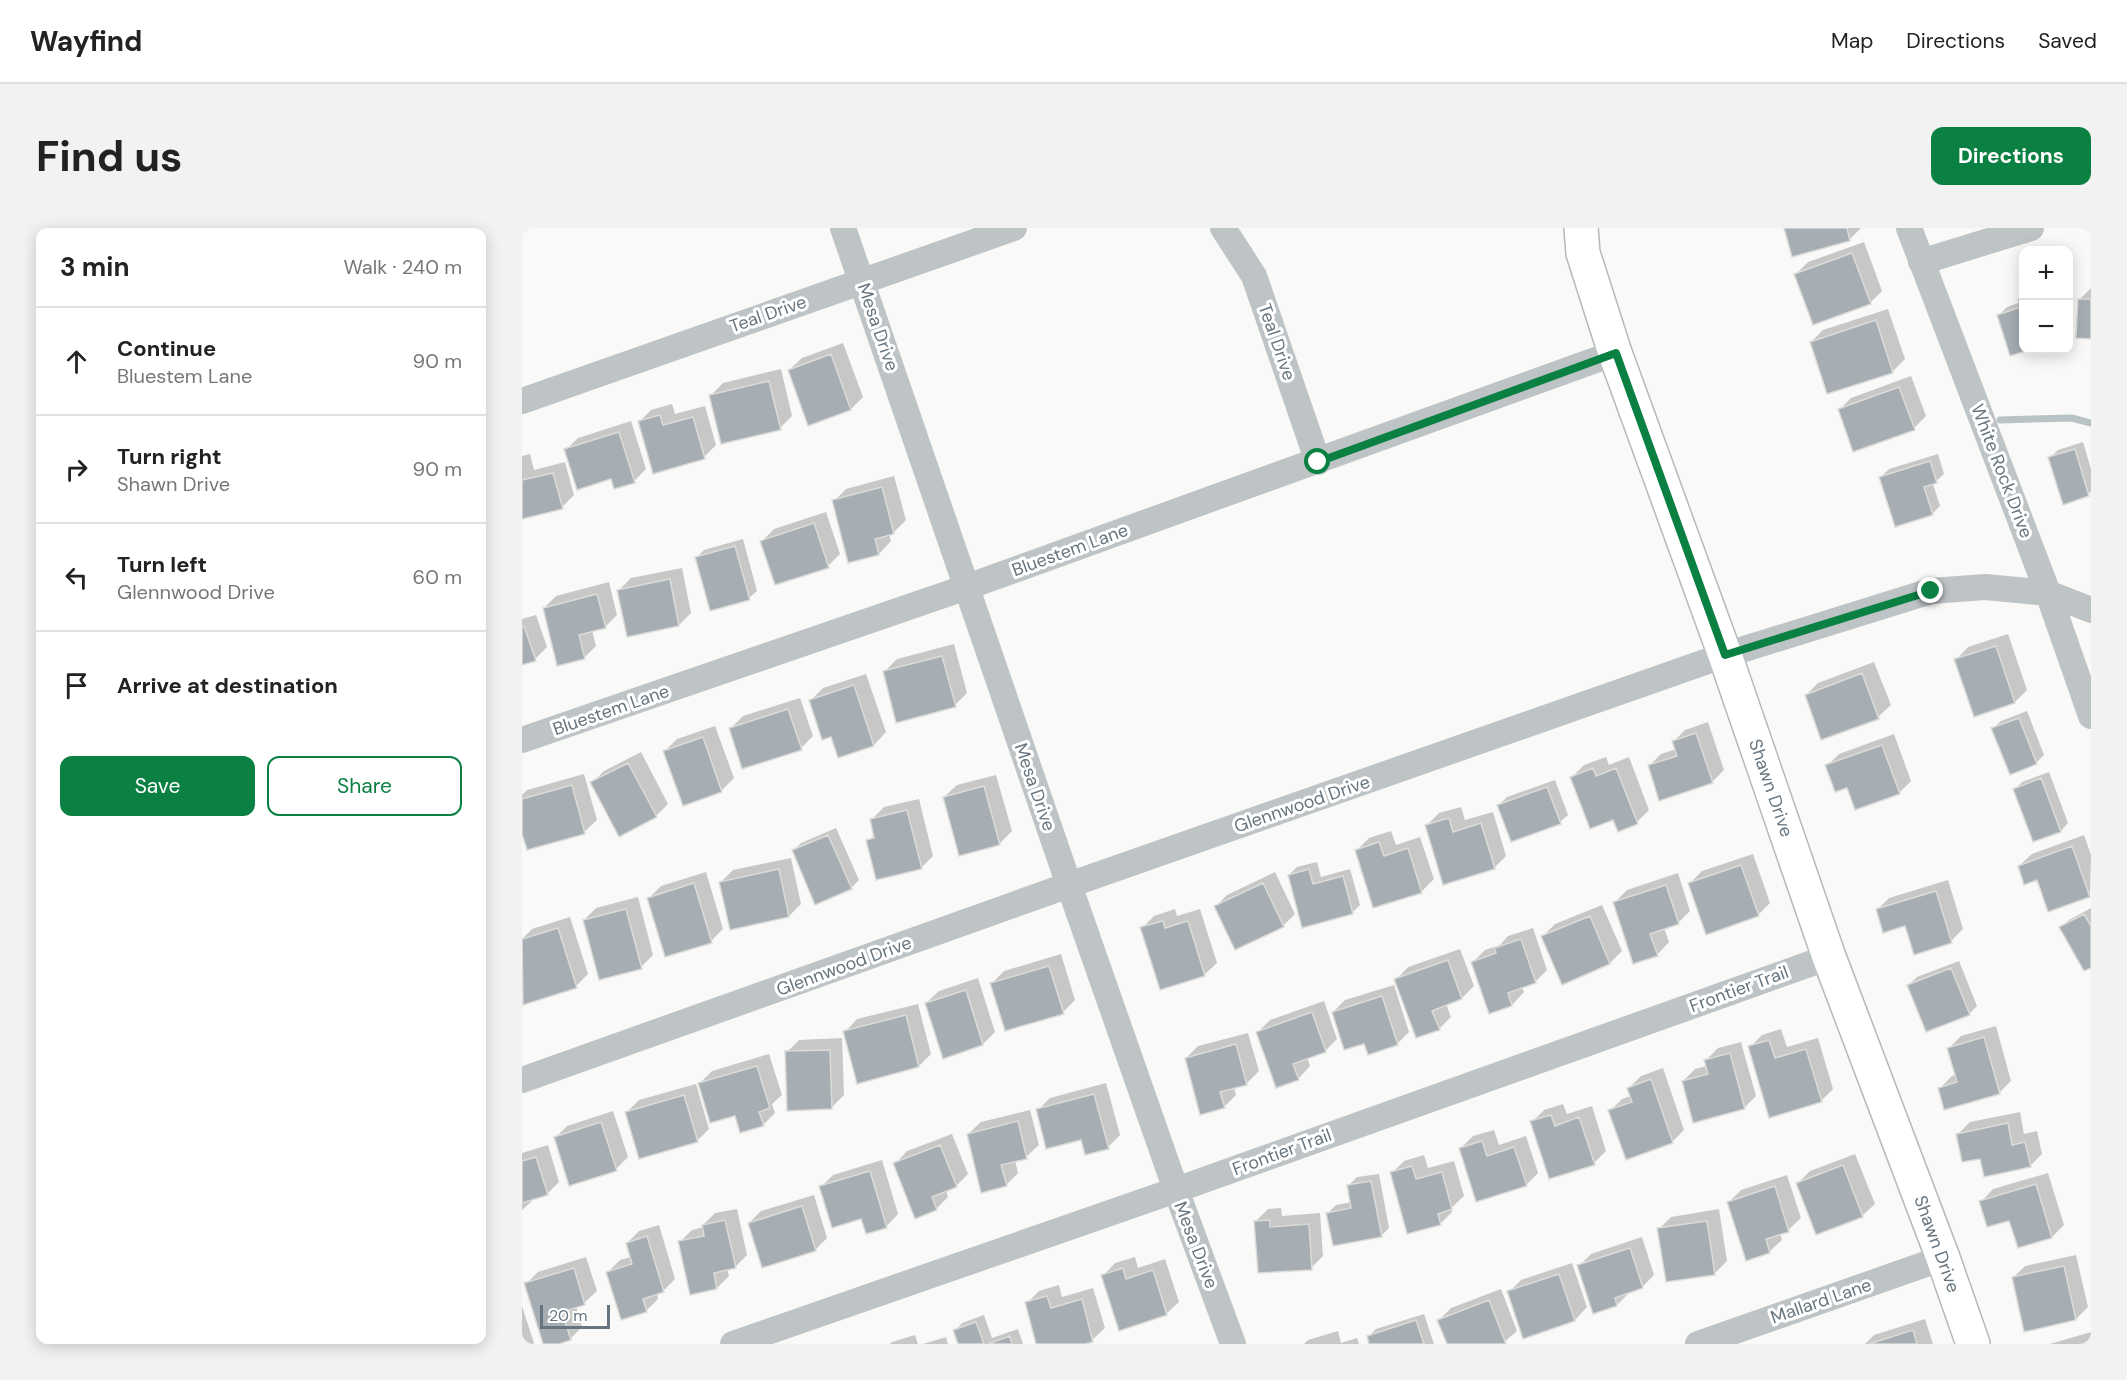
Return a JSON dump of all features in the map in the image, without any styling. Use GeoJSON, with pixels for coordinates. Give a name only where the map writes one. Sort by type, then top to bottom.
{"type":"FeatureCollection","features":[{"type":"Feature","properties":{"kind":"street","name":"Mesa Drive"},"geometry":{"type":"LineString","coordinates":[[843,228],[1069,885],[1176,1190],[1233,1344]]}},
{"type":"Feature","properties":{"kind":"street","name":"Teal Drive"},"geometry":{"type":"LineString","coordinates":[[522,401],[1014,228]]}},
{"type":"Feature","properties":{"kind":"street","name":"Teal Drive"},"geometry":{"type":"LineString","coordinates":[[1223,228],[1254,276],[1318,462]]}},
{"type":"Feature","properties":{"kind":"street","name":"Shawn Drive"},"geometry":{"type":"LineString","coordinates":[[1581,228],[1583,254],[1616,353],[1725,655],[1829,957],[1943,1258],[1973,1344]]}},
{"type":"Feature","properties":{"kind":"street","name":"White Rock Drive"},"geometry":{"type":"LineString","coordinates":[[1909,228],[2048,593],[2091,716]]}},
{"type":"Feature","properties":{"kind":"street"},"geometry":{"type":"LineString","coordinates":[[1921,262],[2031,228]]}},
{"type":"Feature","properties":{"kind":"street","name":"Bluestem Lane"},"geometry":{"type":"LineString","coordinates":[[522,740],[967,587],[1616,353]]}},
{"type":"Feature","properties":{"kind":"street","name":"Glennwood Drive"},"geometry":{"type":"LineString","coordinates":[[522,1080],[1725,655],[1931,591],[1985,587],[2048,593],[2091,610]]}},
{"type":"Feature","properties":{"kind":"street","name":"Frontier Trail"},"geometry":{"type":"LineString","coordinates":[[733,1344],[1176,1190],[1829,957]]}},
{"type":"Feature","properties":{"kind":"street","name":"Mallard Lane"},"geometry":{"type":"LineString","coordinates":[[1698,1344],[1943,1258]]}},
{"type":"Feature","properties":{"kind":"building"},"geometry":{"type":"Polygon","coordinates":[[[1784,228],[1847,228],[1850,241],[1792,257],[1784,228]]]}},
{"type":"Feature","properties":{"kind":"building"},"geometry":{"type":"Polygon","coordinates":[[[1852,253],[1871,304],[1813,325],[1794,274],[1852,253]]]}},
{"type":"Feature","properties":{"kind":"building"},"geometry":{"type":"Polygon","coordinates":[[[2078,299],[2091,299],[2091,339],[2076,338],[2078,299]]]}},
{"type":"Feature","properties":{"kind":"building"},"geometry":{"type":"Polygon","coordinates":[[[2019,308],[2019,353],[2010,356],[1997,315],[2019,308]]]}},
{"type":"Feature","properties":{"kind":"building"},"geometry":{"type":"Polygon","coordinates":[[[1876,320],[1893,373],[1827,394],[1810,342],[1876,320]]]}},
{"type":"Feature","properties":{"kind":"building"},"geometry":{"type":"Polygon","coordinates":[[[831,354],[851,410],[808,426],[788,370],[831,354]]]}},
{"type":"Feature","properties":{"kind":"building"},"geometry":{"type":"Polygon","coordinates":[[[769,381],[781,430],[721,444],[709,395],[769,381]]]}},
{"type":"Feature","properties":{"kind":"building"},"geometry":{"type":"Polygon","coordinates":[[[1899,387],[1915,430],[1853,452],[1838,409],[1899,387]]]}},
{"type":"Feature","properties":{"kind":"building"},"geometry":{"type":"Polygon","coordinates":[[[660,415],[663,425],[693,417],[705,459],[653,474],[638,421],[660,415]]]}},
{"type":"Feature","properties":{"kind":"building"},"geometry":{"type":"Polygon","coordinates":[[[619,432],[635,483],[614,489],[611,479],[577,490],[564,449],[619,432]]]}},
{"type":"Feature","properties":{"kind":"building"},"geometry":{"type":"Polygon","coordinates":[[[2075,449],[2089,496],[2063,505],[2048,457],[2075,449]]]}},
{"type":"Feature","properties":{"kind":"building"},"geometry":{"type":"Polygon","coordinates":[[[1930,461],[1937,483],[1924,487],[1933,515],[1895,527],[1879,477],[1930,461]]]}},
{"type":"Feature","properties":{"kind":"building"},"geometry":{"type":"Polygon","coordinates":[[[553,473],[563,509],[522,519],[522,480],[553,473]]]}},
{"type":"Feature","properties":{"kind":"building"},"geometry":{"type":"Polygon","coordinates":[[[882,487],[894,534],[875,539],[879,555],[848,563],[832,500],[882,487]]]}},
{"type":"Feature","properties":{"kind":"building"},"geometry":{"type":"Polygon","coordinates":[[[814,523],[829,568],[775,585],[760,541],[814,523]]]}},
{"type":"Feature","properties":{"kind":"building"},"geometry":{"type":"Polygon","coordinates":[[[735,546],[750,600],[710,611],[695,557],[735,546]]]}},
{"type":"Feature","properties":{"kind":"building"},"geometry":{"type":"Polygon","coordinates":[[[670,579],[679,626],[627,637],[617,590],[670,579]]]}},
{"type":"Feature","properties":{"kind":"building"},"geometry":{"type":"Polygon","coordinates":[[[597,594],[606,628],[579,635],[585,659],[557,666],[543,608],[597,594]]]}},
{"type":"Feature","properties":{"kind":"building"},"geometry":{"type":"Polygon","coordinates":[[[522,626],[524,626],[536,661],[522,665],[522,626]]]}},
{"type":"Feature","properties":{"kind":"building"},"geometry":{"type":"Polygon","coordinates":[[[1996,646],[2015,703],[1974,717],[1954,659],[1996,646]]]}},
{"type":"Feature","properties":{"kind":"building"},"geometry":{"type":"Polygon","coordinates":[[[942,656],[956,707],[896,723],[883,671],[942,656]]]}},
{"type":"Feature","properties":{"kind":"building"},"geometry":{"type":"Polygon","coordinates":[[[1862,673],[1879,719],[1821,740],[1805,695],[1862,673]]]}},
{"type":"Feature","properties":{"kind":"building"},"geometry":{"type":"Polygon","coordinates":[[[854,685],[874,746],[838,758],[831,737],[822,740],[809,700],[854,685]]]}},
{"type":"Feature","properties":{"kind":"building"},"geometry":{"type":"Polygon","coordinates":[[[788,709],[802,750],[742,769],[729,728],[788,709]]]}},
{"type":"Feature","properties":{"kind":"building"},"geometry":{"type":"Polygon","coordinates":[[[2019,718],[2037,764],[2010,775],[1991,728],[2019,718]]]}},
{"type":"Feature","properties":{"kind":"building"},"geometry":{"type":"Polygon","coordinates":[[[1696,733],[1713,783],[1659,801],[1648,765],[1677,756],[1672,741],[1696,733]]]}},
{"type":"Feature","properties":{"kind":"building"},"geometry":{"type":"Polygon","coordinates":[[[703,737],[722,792],[683,806],[663,751],[703,737]]]}},
{"type":"Feature","properties":{"kind":"building"},"geometry":{"type":"Polygon","coordinates":[[[1882,745],[1900,794],[1855,810],[1847,788],[1835,792],[1825,765],[1882,745]]]}},
{"type":"Feature","properties":{"kind":"building"},"geometry":{"type":"Polygon","coordinates":[[[628,763],[657,817],[619,837],[590,782],[628,763]]]}},
{"type":"Feature","properties":{"kind":"building"},"geometry":{"type":"Polygon","coordinates":[[[1593,768],[1596,776],[1616,768],[1638,824],[1618,832],[1613,820],[1590,829],[1570,777],[1593,768]]]}},
{"type":"Feature","properties":{"kind":"building"},"geometry":{"type":"Polygon","coordinates":[[[2041,778],[2061,832],[2033,842],[2013,789],[2041,778]]]}},
{"type":"Feature","properties":{"kind":"building"},"geometry":{"type":"Polygon","coordinates":[[[572,785],[585,834],[527,850],[522,834],[522,799],[572,785]]]}},
{"type":"Feature","properties":{"kind":"building"},"geometry":{"type":"Polygon","coordinates":[[[984,786],[1000,845],[959,856],[943,797],[984,786]]]}},
{"type":"Feature","properties":{"kind":"building"},"geometry":{"type":"Polygon","coordinates":[[[1547,787],[1561,824],[1511,842],[1497,805],[1547,787]]]}},
{"type":"Feature","properties":{"kind":"building"},"geometry":{"type":"Polygon","coordinates":[[[907,810],[922,869],[876,880],[866,840],[874,838],[870,819],[907,810]]]}},
{"type":"Feature","properties":{"kind":"building"},"geometry":{"type":"Polygon","coordinates":[[[1449,818],[1453,832],[1481,823],[1495,869],[1443,885],[1425,825],[1449,818]]]}},
{"type":"Feature","properties":{"kind":"building"},"geometry":{"type":"Polygon","coordinates":[[[828,835],[852,889],[815,905],[792,850],[828,835]]]}},
{"type":"Feature","properties":{"kind":"building"},"geometry":{"type":"Polygon","coordinates":[[[1379,842],[1384,856],[1408,848],[1422,893],[1373,908],[1355,850],[1379,842]]]}},
{"type":"Feature","properties":{"kind":"building"},"geometry":{"type":"Polygon","coordinates":[[[2072,846],[2090,897],[2048,912],[2037,880],[2024,885],[2018,866],[2072,846]]]}},
{"type":"Feature","properties":{"kind":"building"},"geometry":{"type":"Polygon","coordinates":[[[1741,865],[1759,916],[1706,935],[1688,883],[1741,865]]]}},
{"type":"Feature","properties":{"kind":"building"},"geometry":{"type":"Polygon","coordinates":[[[779,869],[789,917],[730,930],[719,882],[779,869]]]}},
{"type":"Feature","properties":{"kind":"building"},"geometry":{"type":"Polygon","coordinates":[[[1309,869],[1313,884],[1343,876],[1353,914],[1302,928],[1288,875],[1309,869]]]}},
{"type":"Feature","properties":{"kind":"building"},"geometry":{"type":"Polygon","coordinates":[[[694,883],[712,943],[665,957],[647,898],[694,883]]]}},
{"type":"Feature","properties":{"kind":"building"},"geometry":{"type":"Polygon","coordinates":[[[1263,883],[1284,927],[1235,950],[1214,906],[1263,883]]]}},
{"type":"Feature","properties":{"kind":"building"},"geometry":{"type":"Polygon","coordinates":[[[1666,885],[1679,924],[1650,934],[1658,956],[1633,964],[1613,902],[1666,885]]]}},
{"type":"Feature","properties":{"kind":"building"},"geometry":{"type":"Polygon","coordinates":[[[1936,891],[1952,943],[1914,955],[1905,926],[1883,933],[1876,909],[1936,891]]]}},
{"type":"Feature","properties":{"kind":"building"},"geometry":{"type":"Polygon","coordinates":[[[626,909],[642,969],[599,980],[583,920],[626,909]]]}},
{"type":"Feature","properties":{"kind":"building"},"geometry":{"type":"Polygon","coordinates":[[[2084,914],[2091,926],[2091,968],[2084,971],[2059,927],[2084,914]]]}},
{"type":"Feature","properties":{"kind":"building"},"geometry":{"type":"Polygon","coordinates":[[[1590,916],[1610,964],[1562,985],[1541,936],[1590,916]]]}},
{"type":"Feature","properties":{"kind":"building"},"geometry":{"type":"Polygon","coordinates":[[[1163,921],[1165,928],[1188,921],[1205,976],[1160,990],[1140,927],[1163,921]]]}},
{"type":"Feature","properties":{"kind":"building"},"geometry":{"type":"Polygon","coordinates":[[[558,928],[577,988],[523,1005],[522,939],[558,928]]]}},
{"type":"Feature","properties":{"kind":"building"},"geometry":{"type":"Polygon","coordinates":[[[1521,939],[1536,983],[1508,993],[1512,1006],[1489,1014],[1471,962],[1496,953],[1494,948],[1521,939]]]}},
{"type":"Feature","properties":{"kind":"building"},"geometry":{"type":"Polygon","coordinates":[[[1448,960],[1462,999],[1432,1011],[1440,1030],[1416,1038],[1394,979],[1448,960]]]}},
{"type":"Feature","properties":{"kind":"building"},"geometry":{"type":"Polygon","coordinates":[[[1049,966],[1064,1014],[1005,1031],[990,983],[1049,966]]]}},
{"type":"Feature","properties":{"kind":"building"},"geometry":{"type":"Polygon","coordinates":[[[1951,968],[1970,1015],[1926,1032],[1907,985],[1951,968]]]}},
{"type":"Feature","properties":{"kind":"building"},"geometry":{"type":"Polygon","coordinates":[[[966,990],[983,1045],[943,1059],[925,1003],[966,990]]]}},
{"type":"Feature","properties":{"kind":"building"},"geometry":{"type":"Polygon","coordinates":[[[1382,996],[1398,1045],[1368,1055],[1364,1044],[1344,1050],[1332,1012],[1382,996]]]}},
{"type":"Feature","properties":{"kind":"building"},"geometry":{"type":"Polygon","coordinates":[[[1312,1012],[1326,1052],[1293,1064],[1299,1080],[1276,1088],[1256,1032],[1312,1012]]]}},
{"type":"Feature","properties":{"kind":"building"},"geometry":{"type":"Polygon","coordinates":[[[906,1015],[919,1067],[857,1084],[843,1031],[906,1015]]]}},
{"type":"Feature","properties":{"kind":"building"},"geometry":{"type":"Polygon","coordinates":[[[1984,1037],[2000,1094],[1944,1110],[1938,1088],[1957,1082],[1947,1048],[1984,1037]]]}},
{"type":"Feature","properties":{"kind":"building"},"geometry":{"type":"Polygon","coordinates":[[[1769,1040],[1775,1058],[1806,1049],[1822,1102],[1769,1118],[1748,1046],[1769,1040]]]}},
{"type":"Feature","properties":{"kind":"building"},"geometry":{"type":"Polygon","coordinates":[[[1236,1044],[1247,1085],[1220,1092],[1225,1108],[1200,1115],[1185,1058],[1236,1044]]]}},
{"type":"Feature","properties":{"kind":"building"},"geometry":{"type":"Polygon","coordinates":[[[830,1050],[832,1109],[787,1111],[785,1051],[830,1050]]]}},
{"type":"Feature","properties":{"kind":"building"},"geometry":{"type":"Polygon","coordinates":[[[1730,1053],[1745,1109],[1693,1123],[1682,1081],[1708,1074],[1704,1060],[1730,1053]]]}},
{"type":"Feature","properties":{"kind":"building"},"geometry":{"type":"Polygon","coordinates":[[[757,1066],[770,1108],[759,1112],[764,1126],[740,1133],[735,1116],[710,1123],[698,1083],[757,1066]]]}},
{"type":"Feature","properties":{"kind":"building"},"geometry":{"type":"Polygon","coordinates":[[[1651,1079],[1673,1143],[1626,1160],[1608,1110],[1632,1102],[1627,1088],[1651,1079]]]}},
{"type":"Feature","properties":{"kind":"building"},"geometry":{"type":"Polygon","coordinates":[[[1094,1094],[1109,1149],[1085,1155],[1081,1140],[1046,1149],[1036,1109],[1094,1094]]]}},
{"type":"Feature","properties":{"kind":"building"},"geometry":{"type":"Polygon","coordinates":[[[684,1095],[698,1142],[639,1159],[625,1112],[684,1095]]]}},
{"type":"Feature","properties":{"kind":"building"},"geometry":{"type":"Polygon","coordinates":[[[1551,1115],[1555,1126],[1579,1117],[1595,1165],[1549,1179],[1530,1121],[1551,1115]]]}},
{"type":"Feature","properties":{"kind":"building"},"geometry":{"type":"Polygon","coordinates":[[[1018,1121],[1027,1159],[1001,1165],[1007,1186],[981,1193],[967,1134],[1018,1121]]]}},
{"type":"Feature","properties":{"kind":"building"},"geometry":{"type":"Polygon","coordinates":[[[601,1122],[617,1171],[569,1186],[554,1137],[601,1122]]]}},
{"type":"Feature","properties":{"kind":"building"},"geometry":{"type":"Polygon","coordinates":[[[2008,1123],[2012,1145],[2025,1142],[2031,1167],[1984,1177],[1980,1159],[1962,1162],[1956,1134],[2008,1123]]]}},
{"type":"Feature","properties":{"kind":"building"},"geometry":{"type":"Polygon","coordinates":[[[1482,1141],[1487,1156],[1514,1147],[1527,1186],[1476,1202],[1459,1148],[1482,1141]]]}},
{"type":"Feature","properties":{"kind":"building"},"geometry":{"type":"Polygon","coordinates":[[[940,1145],[957,1187],[932,1197],[937,1210],[915,1219],[893,1163],[940,1145]]]}},
{"type":"Feature","properties":{"kind":"building"},"geometry":{"type":"Polygon","coordinates":[[[536,1157],[548,1195],[522,1203],[522,1161],[536,1157]]]}},
{"type":"Feature","properties":{"kind":"building"},"geometry":{"type":"Polygon","coordinates":[[[1843,1165],[1863,1217],[1816,1235],[1796,1183],[1843,1165]]]}},
{"type":"Feature","properties":{"kind":"building"},"geometry":{"type":"Polygon","coordinates":[[[1412,1166],[1416,1179],[1442,1172],[1452,1209],[1438,1214],[1441,1225],[1407,1234],[1390,1172],[1412,1166]]]}},
{"type":"Feature","properties":{"kind":"building"},"geometry":{"type":"Polygon","coordinates":[[[870,1171],[887,1228],[866,1234],[861,1219],[832,1228],[819,1186],[870,1171]]]}},
{"type":"Feature","properties":{"kind":"building"},"geometry":{"type":"Polygon","coordinates":[[[1371,1181],[1382,1237],[1333,1246],[1326,1213],[1351,1208],[1347,1185],[1371,1181]]]}},
{"type":"Feature","properties":{"kind":"building"},"geometry":{"type":"Polygon","coordinates":[[[2036,1184],[2052,1238],[2018,1248],[2009,1221],[1987,1227],[1979,1201],[2036,1184]]]}},
{"type":"Feature","properties":{"kind":"building"},"geometry":{"type":"Polygon","coordinates":[[[1775,1186],[1789,1232],[1766,1239],[1770,1253],[1746,1261],[1727,1202],[1775,1186]]]}},
{"type":"Feature","properties":{"kind":"building"},"geometry":{"type":"Polygon","coordinates":[[[802,1206],[816,1251],[762,1268],[748,1223],[802,1206]]]}},
{"type":"Feature","properties":{"kind":"building"},"geometry":{"type":"Polygon","coordinates":[[[725,1220],[736,1268],[714,1273],[717,1289],[690,1295],[678,1241],[704,1236],[702,1225],[725,1220]]]}},
{"type":"Feature","properties":{"kind":"building"},"geometry":{"type":"Polygon","coordinates":[[[1270,1220],[1270,1227],[1309,1224],[1312,1270],[1258,1273],[1254,1221],[1270,1220]]]}},
{"type":"Feature","properties":{"kind":"building"},"geometry":{"type":"Polygon","coordinates":[[[1707,1221],[1715,1275],[1666,1282],[1657,1228],[1707,1221]]]}},
{"type":"Feature","properties":{"kind":"building"},"geometry":{"type":"Polygon","coordinates":[[[647,1236],[664,1292],[643,1299],[647,1312],[621,1320],[606,1272],[632,1264],[626,1243],[647,1236]]]}},
{"type":"Feature","properties":{"kind":"building"},"geometry":{"type":"Polygon","coordinates":[[[1630,1248],[1643,1288],[1615,1298],[1617,1306],[1593,1314],[1577,1265],[1630,1248]]]}},
{"type":"Feature","properties":{"kind":"building"},"geometry":{"type":"Polygon","coordinates":[[[2064,1266],[2076,1320],[2024,1332],[2012,1277],[2064,1266]]]}},
{"type":"Feature","properties":{"kind":"building"},"geometry":{"type":"Polygon","coordinates":[[[574,1268],[585,1305],[562,1312],[571,1340],[559,1344],[543,1344],[524,1283],[574,1268]]]}},
{"type":"Feature","properties":{"kind":"building"},"geometry":{"type":"Polygon","coordinates":[[[1123,1268],[1126,1279],[1153,1270],[1167,1315],[1119,1331],[1101,1275],[1123,1268]]]}},
{"type":"Feature","properties":{"kind":"building"},"geometry":{"type":"Polygon","coordinates":[[[1559,1274],[1575,1321],[1523,1339],[1507,1291],[1559,1274]]]}},
{"type":"Feature","properties":{"kind":"building"},"geometry":{"type":"Polygon","coordinates":[[[1047,1296],[1051,1308],[1082,1299],[1093,1342],[1036,1344],[1025,1302],[1047,1296]]]}},
{"type":"Feature","properties":{"kind":"building"},"geometry":{"type":"Polygon","coordinates":[[[1489,1300],[1506,1344],[1447,1344],[1437,1320],[1489,1300]]]}},
{"type":"Feature","properties":{"kind":"building"},"geometry":{"type":"Polygon","coordinates":[[[1416,1320],[1424,1344],[1369,1344],[1367,1336],[1416,1320]]]}},
{"type":"Feature","properties":{"kind":"building"},"geometry":{"type":"Polygon","coordinates":[[[976,1322],[984,1344],[958,1344],[953,1330],[976,1322]]]}},
{"type":"Feature","properties":{"kind":"building"},"geometry":{"type":"Polygon","coordinates":[[[1913,1330],[1917,1344],[1869,1344],[1913,1330]]]}},
{"type":"Feature","properties":{"kind":"building"},"geometry":{"type":"Polygon","coordinates":[[[1010,1336],[1012,1344],[988,1344],[1010,1336]]]}},
{"type":"Feature","properties":{"kind":"waterway"},"geometry":{"type":"LineString","coordinates":[[2000,420],[2072,418],[2091,423]]}},
{"type":"Feature","properties":{"kind":"route"},"geometry":{"type":"LineString","coordinates":[[1318,462],[1616,353],[1725,655],[1931,591]]}}]}
